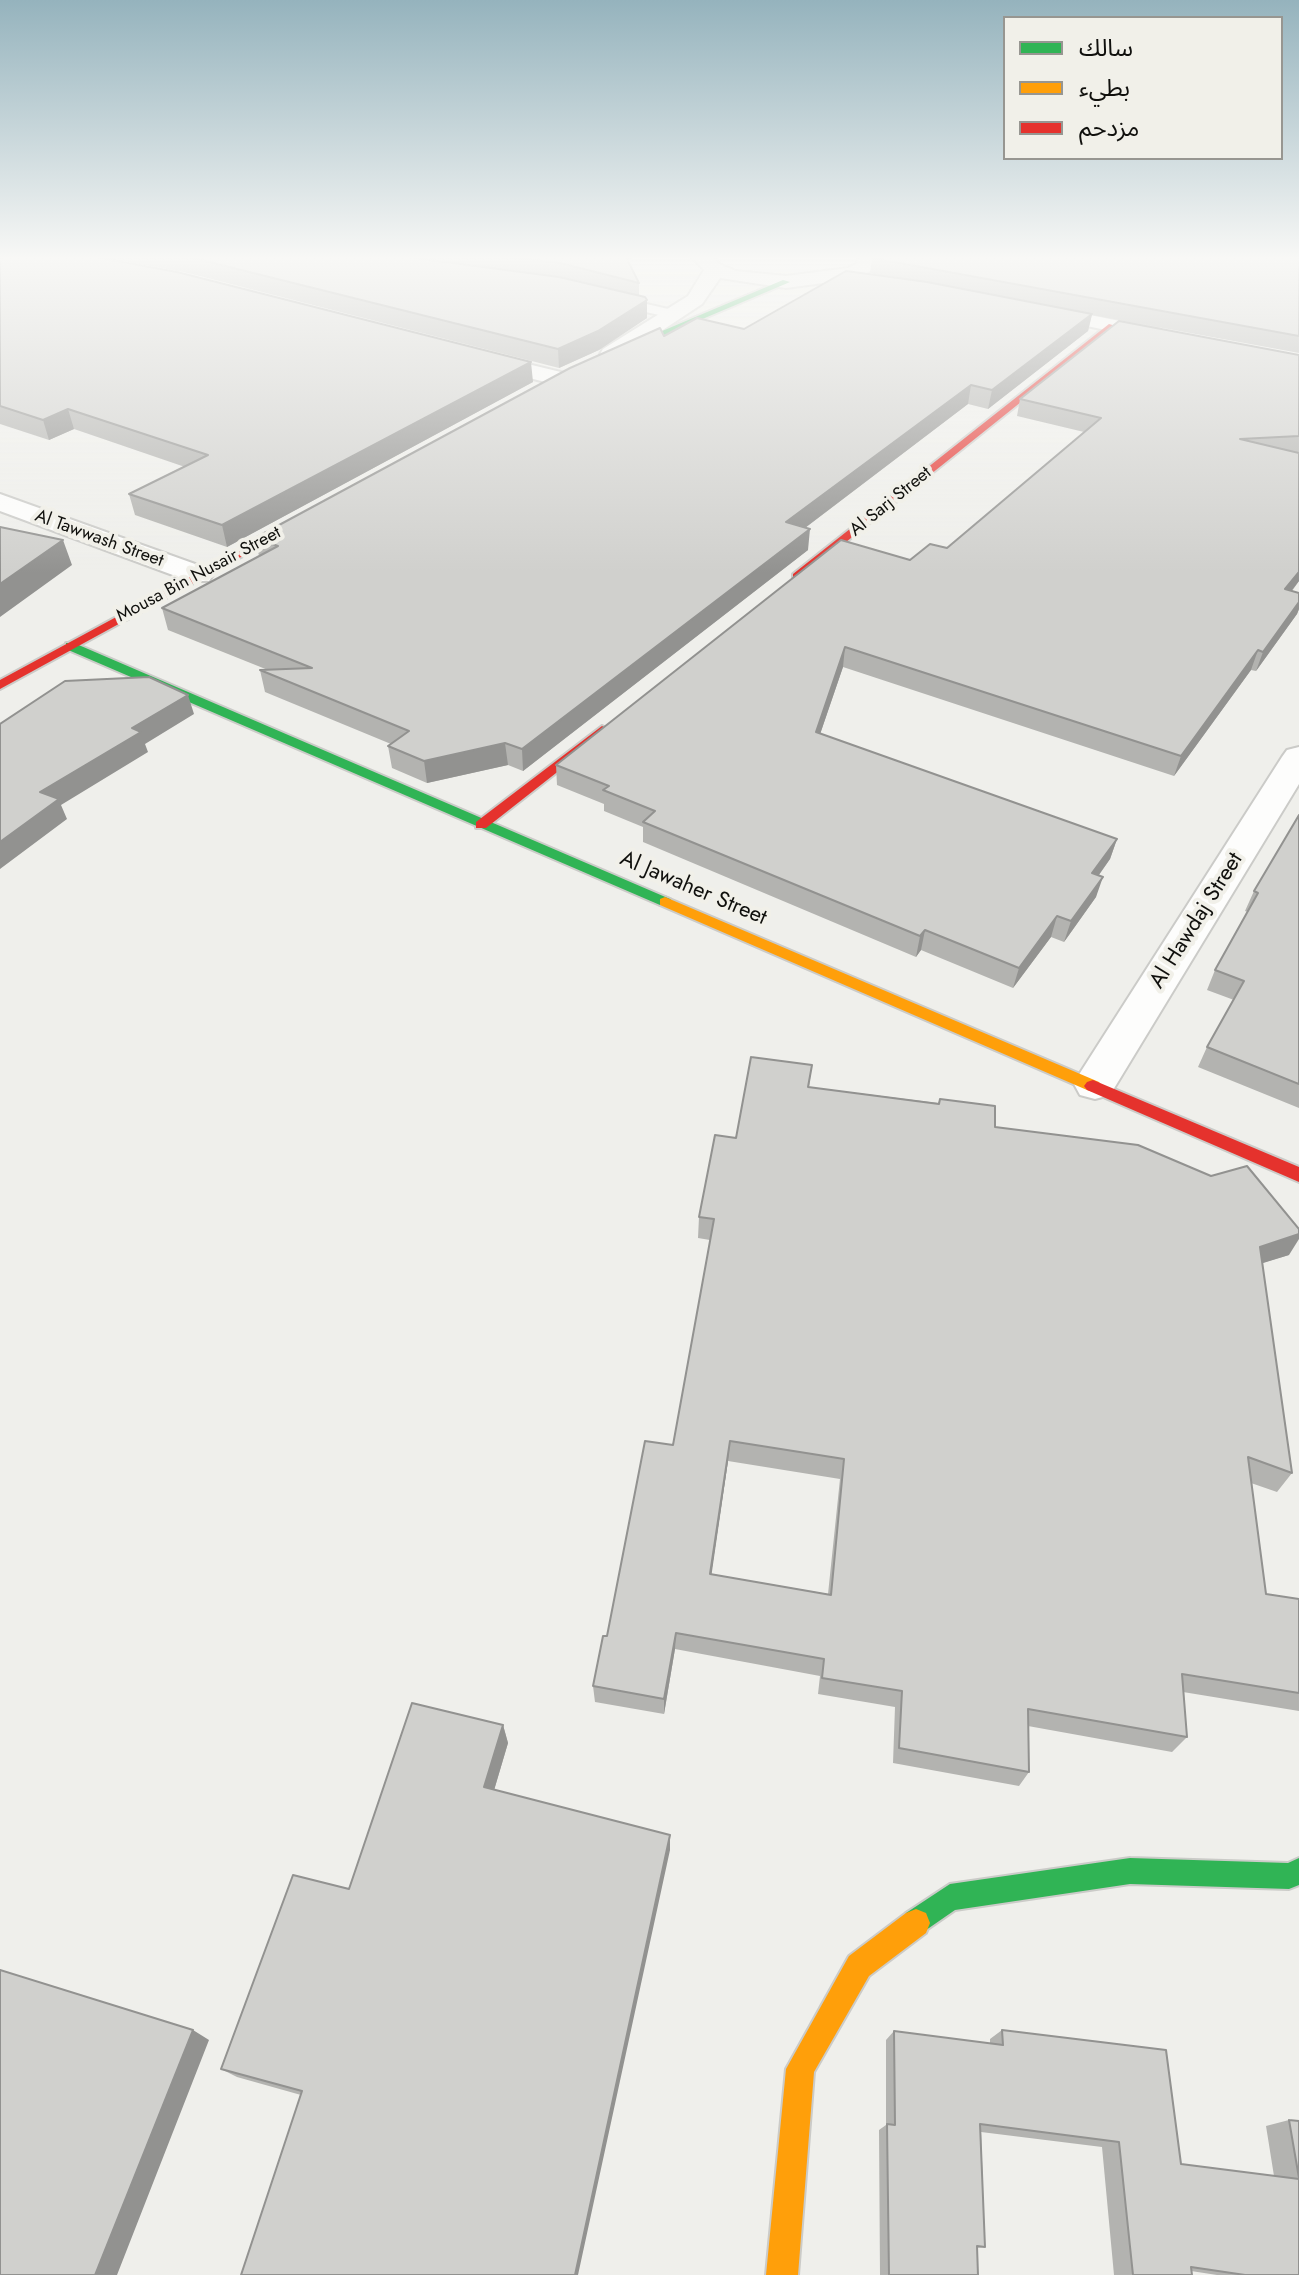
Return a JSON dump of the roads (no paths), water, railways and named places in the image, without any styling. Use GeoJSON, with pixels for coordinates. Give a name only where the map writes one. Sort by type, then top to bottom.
{"type":"FeatureCollection","features":[{"type":"Feature","properties":{"kind":"street"},"geometry":{"type":"LineString","coordinates":[[510,361],[574,373]]}},
{"type":"Feature","properties":{"kind":"street"},"geometry":{"type":"LineString","coordinates":[[533,394],[597,361]]}},
{"type":"Feature","properties":{"kind":"street","name":"Al Sarj Street"},"geometry":{"type":"LineString","coordinates":[[778,591],[1068,361]]}},
{"type":"Feature","properties":{"kind":"street","name":"Al Tawwash Street"},"geometry":{"type":"LineString","coordinates":[[0,502],[199,575]]}},
{"type":"Feature","properties":{"kind":"street","name":"Mousa Bin Nusair Street"},"geometry":{"type":"LineString","coordinates":[[0,685],[324,508]]}},
{"type":"Feature","properties":{"kind":"street","name":"Al Jawaher Street"},"geometry":{"type":"LineString","coordinates":[[70,646],[481,825],[1095,1084],[1299,1175]]}},
{"type":"Feature","properties":{"kind":"street"},"geometry":{"type":"LineString","coordinates":[[481,825],[617,718]]}},
{"type":"Feature","properties":{"kind":"street","name":"Al Hawdaj Street"},"geometry":{"type":"LineString","coordinates":[[1095,1084],[1299,757]]}},
{"type":"Feature","properties":{"kind":"street"},"geometry":{"type":"LineString","coordinates":[[782,2275],[800,2069],[859,1966],[950,1897],[1130,1871],[1289,1876],[1299,1871]]}}]}
